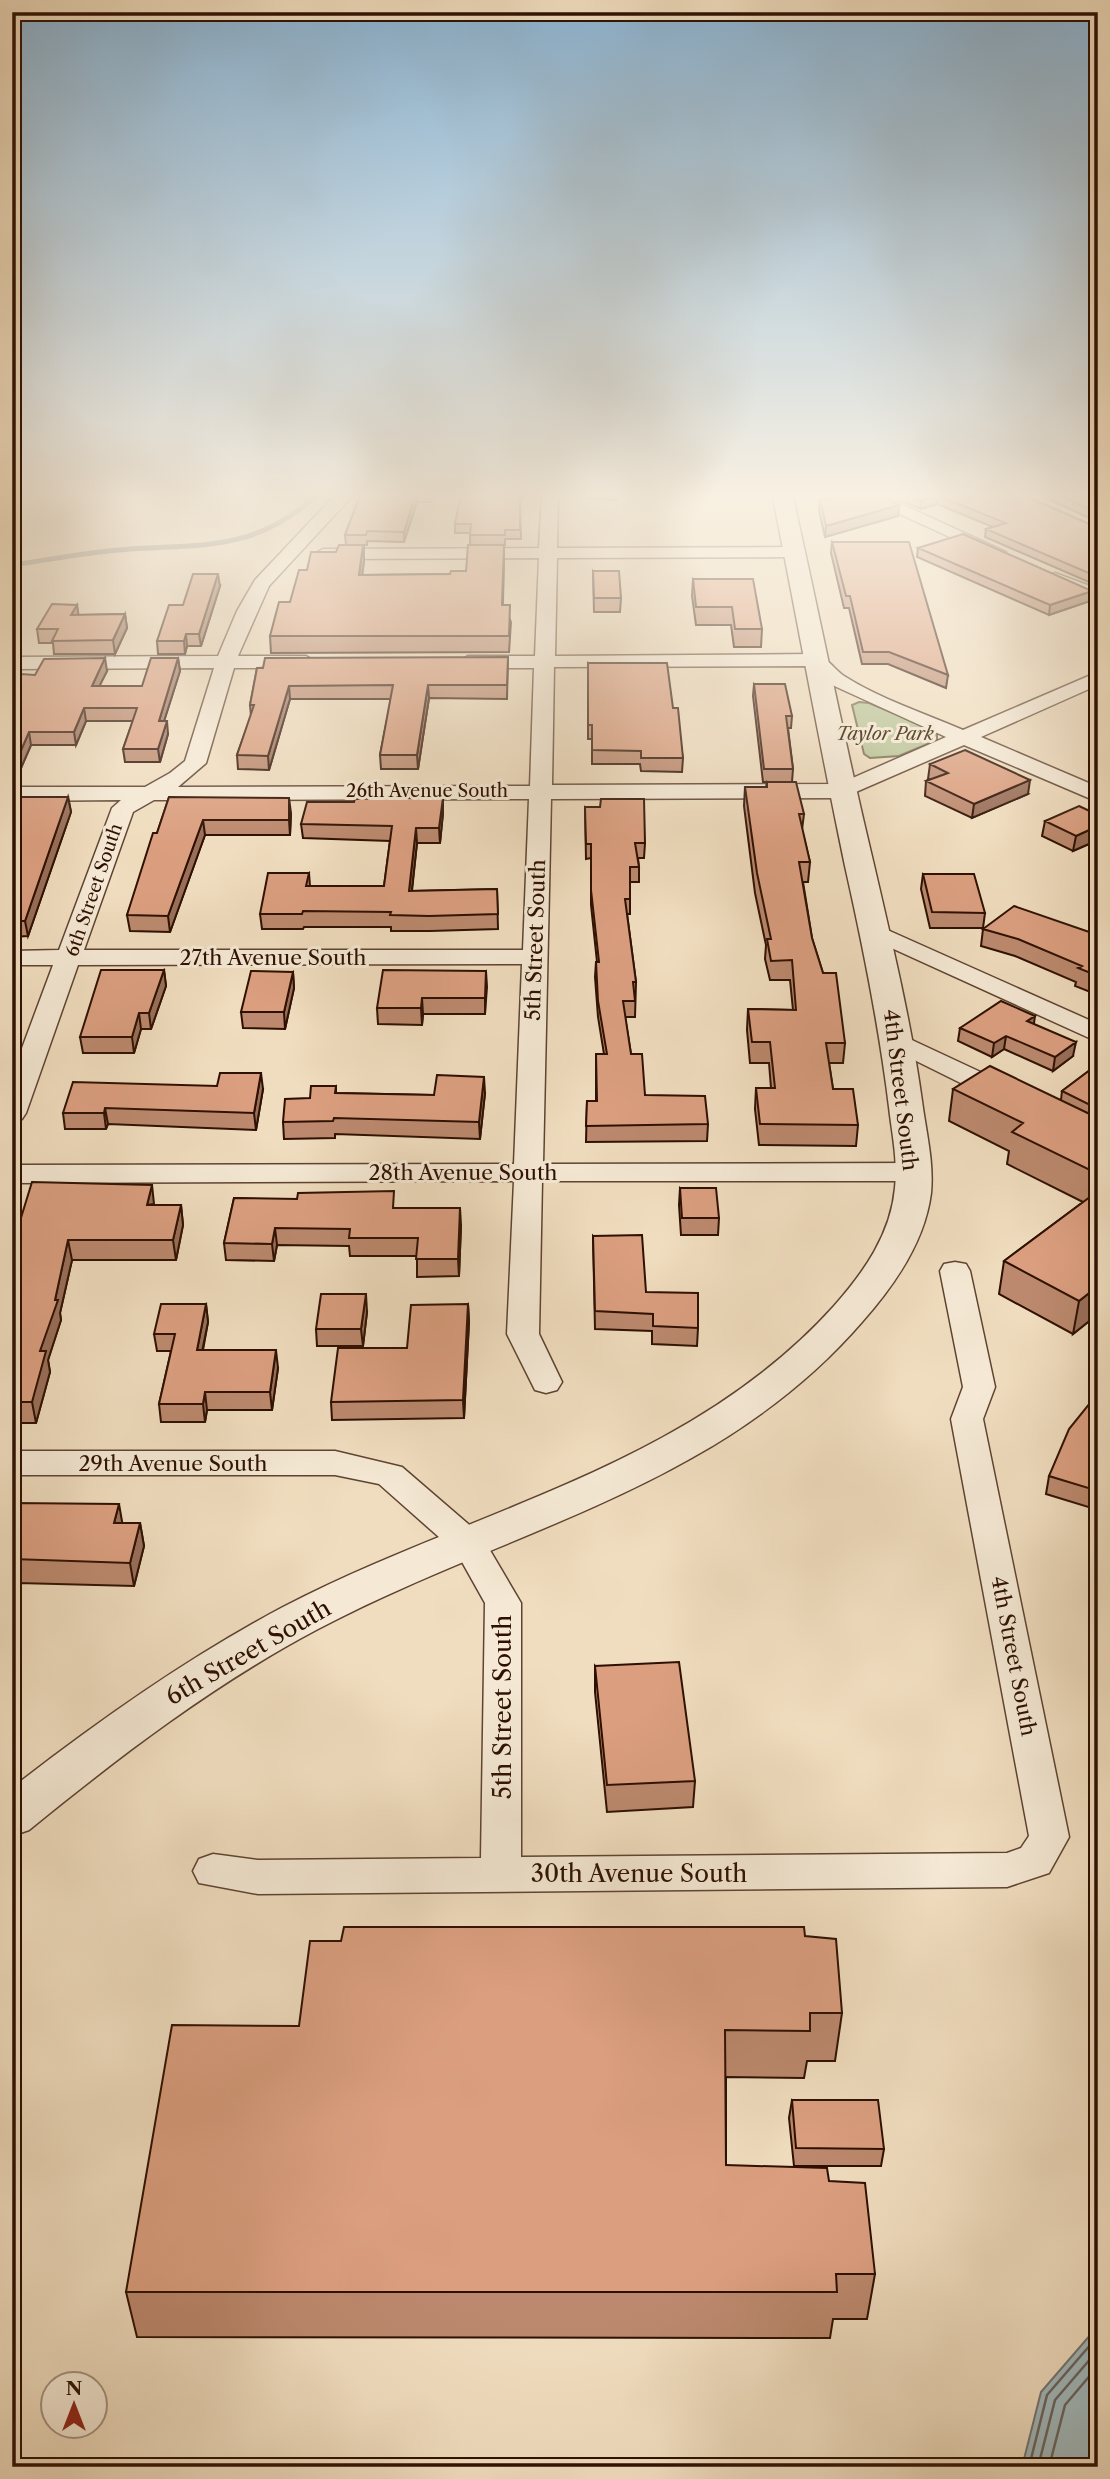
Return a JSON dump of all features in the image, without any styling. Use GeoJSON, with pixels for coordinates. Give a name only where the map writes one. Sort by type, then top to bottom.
{"type":"FeatureCollection","features":[{"type":"Feature","properties":{"kind":"street","name":"6th Street South"},"geometry":{"type":"LineString","coordinates":[[12,1113],[71,958],[123,808],[153,792],[195,763],[226,662],[247,609]]}},
{"type":"Feature","properties":{"kind":"street","name":"5th Street South"},"geometry":{"type":"LineString","coordinates":[[546,609],[523,1334],[546,1382]]}},
{"type":"Feature","properties":{"kind":"street","name":"4th Street South"},"geometry":{"type":"LineString","coordinates":[[469,1544],[624,1475],[732,1419],[796,1371],[846,1321],[906,1232],[914,1172],[899,1042],[842,790],[805,609]]}},
{"type":"Feature","properties":{"kind":"street"},"geometry":{"type":"LineString","coordinates":[[447,662],[814,660],[836,680],[876,700],[1098,795]]}},
{"type":"Feature","properties":{"kind":"street"},"geometry":{"type":"LineString","coordinates":[[12,663],[323,662]]}},
{"type":"Feature","properties":{"kind":"street"},"geometry":{"type":"LineString","coordinates":[[842,790],[1098,678]]}},
{"type":"Feature","properties":{"kind":"street","name":"26th Avenue South"},"geometry":{"type":"LineString","coordinates":[[12,794],[842,790]]}},
{"type":"Feature","properties":{"kind":"street"},"geometry":{"type":"LineString","coordinates":[[874,932],[1098,1034]]}},
{"type":"Feature","properties":{"kind":"street","name":"27th Avenue South"},"geometry":{"type":"LineString","coordinates":[[12,958],[533,957]]}},
{"type":"Feature","properties":{"kind":"street"},"geometry":{"type":"LineString","coordinates":[[899,1042],[1036,1109]]}},
{"type":"Feature","properties":{"kind":"street","name":"28th Avenue South"},"geometry":{"type":"LineString","coordinates":[[12,1174],[914,1172]]}},
{"type":"Feature","properties":{"kind":"street","name":"4th Street South"},"geometry":{"type":"LineString","coordinates":[[955,1271],[979,1387],[967,1419],[1049,1837]]}},
{"type":"Feature","properties":{"kind":"street","name":"29th Avenue South"},"geometry":{"type":"LineString","coordinates":[[12,1463],[335,1463]]}},
{"type":"Feature","properties":{"kind":"street","name":"5th Street South"},"geometry":{"type":"LineString","coordinates":[[335,1463],[390,1475],[469,1544],[503,1604],[501,1873]]}},
{"type":"Feature","properties":{"kind":"street","name":"6th Street South"},"geometry":{"type":"LineString","coordinates":[[12,1816],[93,1751],[196,1677],[342,1597],[469,1544]]}},
{"type":"Feature","properties":{"kind":"street","name":"30th Avenue South"},"geometry":{"type":"LineString","coordinates":[[213,1871],[258,1877],[1007,1870],[1035,1861],[1049,1837]]}},
{"type":"Feature","properties":{"kind":"green space","name":"Taylor Park"},"geometry":{"type":"Polygon","coordinates":[[[859,702],[869,703],[929,728],[937,735],[937,740],[899,756],[870,758],[864,754],[852,705],[859,702]]]}},
{"type":"Feature","properties":{"kind":"water"},"geometry":{"type":"Polygon","coordinates":[[[1098,2326],[1098,2467],[1022,2467],[1041,2392],[1098,2326]]]}},
{"type":"Feature","properties":{"kind":"building"},"geometry":{"type":"Polygon","coordinates":[[[49,609],[75,609],[71,615],[125,614],[113,640],[52,641],[58,629],[37,629],[49,609]]]}},
{"type":"Feature","properties":{"kind":"building"},"geometry":{"type":"Polygon","coordinates":[[[168,609],[207,609],[199,634],[186,634],[184,641],[157,641],[168,609]]]}},
{"type":"Feature","properties":{"kind":"building"},"geometry":{"type":"Polygon","coordinates":[[[277,609],[510,609],[509,636],[270,636],[277,609]]]}},
{"type":"Feature","properties":{"kind":"building"},"geometry":{"type":"Polygon","coordinates":[[[732,609],[758,609],[762,629],[735,629],[732,609]]]}},
{"type":"Feature","properties":{"kind":"building"},"geometry":{"type":"Polygon","coordinates":[[[853,609],[929,609],[948,675],[889,652],[863,652],[853,609]]]}},
{"type":"Feature","properties":{"kind":"building"},"geometry":{"type":"Polygon","coordinates":[[[508,657],[507,685],[428,685],[417,755],[380,755],[393,685],[289,686],[268,756],[237,755],[254,705],[250,705],[257,668],[263,668],[265,658],[508,657]]]}},
{"type":"Feature","properties":{"kind":"building"},"geometry":{"type":"Polygon","coordinates":[[[105,658],[92,686],[142,686],[151,658],[178,658],[159,721],[167,721],[158,749],[123,749],[137,708],[84,708],[74,732],[29,732],[16,762],[12,762],[12,693],[21,674],[35,675],[44,659],[105,658]]]}},
{"type":"Feature","properties":{"kind":"building"},"geometry":{"type":"Polygon","coordinates":[[[588,663],[667,663],[673,708],[678,708],[683,758],[641,758],[641,751],[592,750],[592,725],[588,725],[588,663]]]}},
{"type":"Feature","properties":{"kind":"building"},"geometry":{"type":"Polygon","coordinates":[[[754,684],[785,684],[792,716],[786,716],[793,769],[764,769],[754,684]]]}},
{"type":"Feature","properties":{"kind":"building"},"geometry":{"type":"Polygon","coordinates":[[[965,750],[1030,780],[974,804],[926,781],[948,773],[930,764],[965,750]]]}},
{"type":"Feature","properties":{"kind":"building"},"geometry":{"type":"Polygon","coordinates":[[[767,782],[796,782],[804,814],[799,814],[810,862],[799,862],[812,938],[823,973],[836,973],[845,1043],[826,1043],[833,1089],[853,1089],[858,1125],[760,1124],[756,1088],[775,1088],[770,1042],[752,1042],[748,1009],[796,1010],[792,960],[771,961],[767,939],[771,939],[757,873],[745,787],[767,787],[767,782]]]}},
{"type":"Feature","properties":{"kind":"building"},"geometry":{"type":"Polygon","coordinates":[[[20,797],[68,797],[25,921],[12,921],[12,813],[20,797]]]}},
{"type":"Feature","properties":{"kind":"building"},"geometry":{"type":"Polygon","coordinates":[[[169,797],[289,798],[289,820],[203,820],[168,916],[127,915],[153,833],[157,833],[169,797]]]}},
{"type":"Feature","properties":{"kind":"building"},"geometry":{"type":"Polygon","coordinates":[[[443,798],[439,828],[416,828],[409,891],[497,889],[498,914],[429,916],[390,915],[391,912],[303,911],[302,914],[260,914],[268,873],[309,873],[306,886],[384,886],[392,826],[301,824],[307,802],[354,802],[355,799],[443,798]]]}},
{"type":"Feature","properties":{"kind":"building"},"geometry":{"type":"Polygon","coordinates":[[[601,799],[644,799],[645,843],[635,843],[639,867],[630,867],[630,899],[625,899],[636,982],[633,982],[635,1001],[623,1001],[631,1054],[642,1054],[645,1095],[705,1096],[708,1124],[586,1126],[587,1101],[597,1101],[596,1054],[607,1054],[598,1001],[596,962],[599,962],[591,890],[591,844],[586,844],[585,807],[600,807],[601,799]]]}},
{"type":"Feature","properties":{"kind":"building"},"geometry":{"type":"Polygon","coordinates":[[[1079,806],[1098,815],[1098,826],[1076,836],[1045,821],[1079,806]]]}},
{"type":"Feature","properties":{"kind":"building"},"geometry":{"type":"Polygon","coordinates":[[[923,874],[974,874],[985,913],[932,912],[923,874]]]}},
{"type":"Feature","properties":{"kind":"building"},"geometry":{"type":"Polygon","coordinates":[[[1014,906],[1098,935],[1098,976],[1078,968],[1082,966],[1018,939],[983,929],[1014,906]]]}},
{"type":"Feature","properties":{"kind":"building"},"geometry":{"type":"Polygon","coordinates":[[[101,970],[164,970],[149,1013],[139,1013],[132,1037],[80,1037],[101,970]]]}},
{"type":"Feature","properties":{"kind":"building"},"geometry":{"type":"Polygon","coordinates":[[[383,970],[486,971],[485,998],[422,998],[421,1008],[377,1008],[383,970]]]}},
{"type":"Feature","properties":{"kind":"building"},"geometry":{"type":"Polygon","coordinates":[[[251,971],[293,972],[284,1012],[241,1012],[251,971]]]}},
{"type":"Feature","properties":{"kind":"building"},"geometry":{"type":"Polygon","coordinates":[[[1001,1001],[1035,1016],[1027,1021],[1076,1042],[1055,1057],[1006,1036],[994,1043],[960,1028],[1001,1001]]]}},
{"type":"Feature","properties":{"kind":"building"},"geometry":{"type":"Polygon","coordinates":[[[1098,1064],[1098,1109],[1062,1091],[1098,1064]]]}},
{"type":"Feature","properties":{"kind":"building"},"geometry":{"type":"Polygon","coordinates":[[[990,1066],[1098,1118],[1098,1174],[1012,1132],[1023,1123],[953,1089],[990,1066]]]}},
{"type":"Feature","properties":{"kind":"building"},"geometry":{"type":"Polygon","coordinates":[[[220,1073],[261,1073],[254,1113],[105,1108],[104,1113],[63,1113],[73,1082],[217,1086],[220,1073]]]}},
{"type":"Feature","properties":{"kind":"building"},"geometry":{"type":"Polygon","coordinates":[[[437,1075],[484,1077],[479,1122],[334,1118],[333,1121],[283,1122],[285,1099],[310,1098],[311,1086],[336,1086],[335,1093],[434,1095],[437,1075]]]}},
{"type":"Feature","properties":{"kind":"building"},"geometry":{"type":"Polygon","coordinates":[[[32,1182],[152,1185],[147,1205],[181,1205],[173,1240],[68,1240],[55,1300],[58,1300],[40,1351],[46,1351],[32,1402],[12,1402],[12,1247],[32,1182]]]}},
{"type":"Feature","properties":{"kind":"building"},"geometry":{"type":"Polygon","coordinates":[[[680,1188],[716,1188],[719,1218],[682,1218],[680,1188]]]}},
{"type":"Feature","properties":{"kind":"building"},"geometry":{"type":"Polygon","coordinates":[[[394,1191],[393,1208],[460,1208],[458,1259],[416,1259],[418,1238],[349,1238],[350,1229],[275,1228],[272,1244],[224,1243],[234,1198],[297,1199],[298,1193],[394,1191]]]}},
{"type":"Feature","properties":{"kind":"building"},"geometry":{"type":"Polygon","coordinates":[[[1098,1191],[1098,1286],[1079,1301],[1004,1261],[1098,1191]]]}},
{"type":"Feature","properties":{"kind":"building"},"geometry":{"type":"Polygon","coordinates":[[[642,1235],[646,1292],[698,1293],[698,1328],[653,1326],[653,1314],[595,1311],[593,1236],[642,1235]]]}},
{"type":"Feature","properties":{"kind":"building"},"geometry":{"type":"Polygon","coordinates":[[[321,1294],[366,1294],[361,1329],[316,1329],[321,1294]]]}},
{"type":"Feature","properties":{"kind":"building"},"geometry":{"type":"Polygon","coordinates":[[[161,1304],[206,1304],[197,1350],[276,1350],[270,1392],[205,1392],[203,1404],[159,1404],[175,1334],[154,1334],[161,1304]]]}},
{"type":"Feature","properties":{"kind":"building"},"geometry":{"type":"Polygon","coordinates":[[[468,1304],[463,1400],[331,1402],[338,1348],[407,1348],[411,1305],[468,1304]]]}},
{"type":"Feature","properties":{"kind":"building"},"geometry":{"type":"Polygon","coordinates":[[[1098,1393],[1098,1491],[1049,1476],[1069,1429],[1098,1393]]]}},
{"type":"Feature","properties":{"kind":"building"},"geometry":{"type":"Polygon","coordinates":[[[12,1503],[119,1504],[114,1523],[140,1523],[130,1563],[13,1559],[12,1563],[12,1503]]]}},
{"type":"Feature","properties":{"kind":"building"},"geometry":{"type":"Polygon","coordinates":[[[679,1662],[695,1781],[607,1785],[595,1666],[679,1662]]]}},
{"type":"Feature","properties":{"kind":"building"},"geometry":{"type":"Polygon","coordinates":[[[344,1927],[804,1927],[805,1936],[836,1939],[842,2013],[810,2013],[810,2031],[725,2030],[726,2165],[827,2168],[829,2181],[865,2183],[875,2274],[836,2274],[837,2292],[126,2292],[172,2025],[299,2026],[310,1941],[341,1941],[344,1927]]]}},
{"type":"Feature","properties":{"kind":"building"},"geometry":{"type":"Polygon","coordinates":[[[792,2100],[878,2100],[884,2149],[796,2148],[792,2100]]]}}]}
